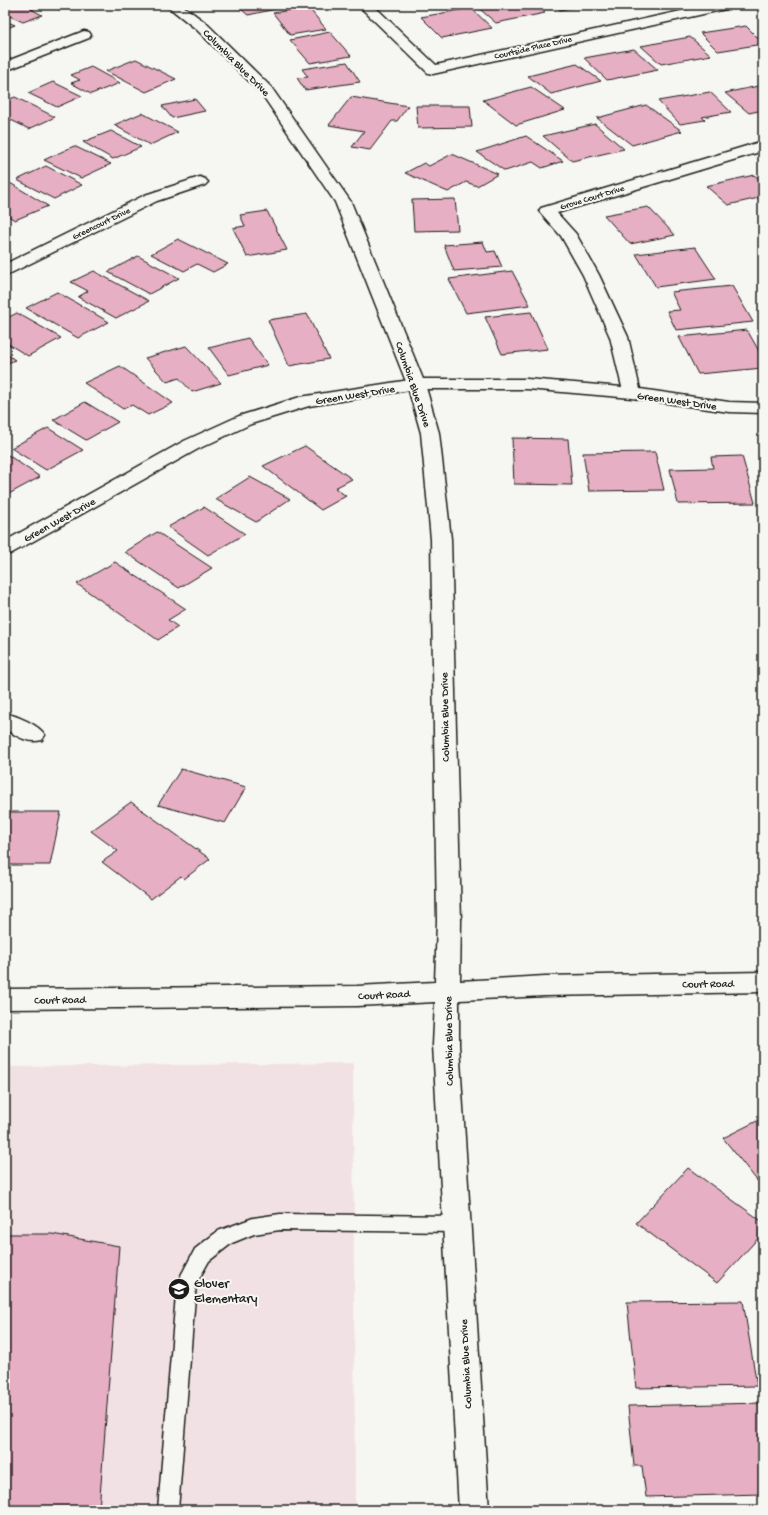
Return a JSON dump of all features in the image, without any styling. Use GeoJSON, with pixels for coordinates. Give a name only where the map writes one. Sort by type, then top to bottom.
{"type":"FeatureCollection","features":[{"type":"Feature","properties":{"kind":"street","name":"Columbia Blue Drive"},"geometry":{"type":"LineString","coordinates":[[173,5],[201,26],[266,90],[343,202],[416,384],[430,433],[441,539],[449,921],[446,1045],[474,1510]]}},
{"type":"Feature","properties":{"kind":"street","name":"Courtside Place Drive"},"geometry":{"type":"LineString","coordinates":[[365,5],[433,70],[726,5]]}},
{"type":"Feature","properties":{"kind":"street"},"geometry":{"type":"LineString","coordinates":[[5,67],[84,35]]}},
{"type":"Feature","properties":{"kind":"street","name":"Grove Court Drive"},"geometry":{"type":"LineString","coordinates":[[632,393],[619,337],[600,295],[568,234],[547,211],[763,146]]}},
{"type":"Feature","properties":{"kind":"street","name":"Greencourt Drive"},"geometry":{"type":"LineString","coordinates":[[5,270],[151,198],[200,182]]}},
{"type":"Feature","properties":{"kind":"street","name":"Green West Drive"},"geometry":{"type":"LineString","coordinates":[[5,549],[191,445],[245,420],[306,401],[416,384],[526,384],[632,393],[729,407],[763,408]]}},
{"type":"Feature","properties":{"kind":"street"},"geometry":{"type":"LineString","coordinates":[[5,720],[34,736]]}},
{"type":"Feature","properties":{"kind":"street","name":"Court Road"},"geometry":{"type":"LineString","coordinates":[[5,999],[357,996],[545,986],[763,982]]}},
{"type":"Feature","properties":{"kind":"lane"},"geometry":{"type":"LineString","coordinates":[[168,1510],[187,1283],[202,1255],[225,1237],[253,1226],[280,1222],[457,1224]]}},
{"type":"Feature","properties":{"kind":"shaded area","name":"Glover Elementary"},"geometry":{"type":"Polygon","coordinates":[[[353,1063],[355,1510],[5,1510],[5,1067],[353,1063]]]}},
{"type":"Feature","properties":{"kind":"building"},"geometry":{"type":"Polygon","coordinates":[[[5,5],[42,5],[31,9],[42,15],[23,22],[5,14],[5,5]]]}},
{"type":"Feature","properties":{"kind":"building"},"geometry":{"type":"Polygon","coordinates":[[[54,5],[80,5],[59,10],[54,5]]]}},
{"type":"Feature","properties":{"kind":"building"},"geometry":{"type":"Polygon","coordinates":[[[236,5],[283,5],[285,7],[248,15],[236,5]]]}},
{"type":"Feature","properties":{"kind":"building"},"geometry":{"type":"Polygon","coordinates":[[[475,5],[535,5],[545,13],[496,23],[475,5]]]}},
{"type":"Feature","properties":{"kind":"building"},"geometry":{"type":"Polygon","coordinates":[[[555,5],[586,5],[560,10],[555,5]]]}},
{"type":"Feature","properties":{"kind":"building"},"geometry":{"type":"Polygon","coordinates":[[[308,7],[326,29],[290,35],[273,13],[308,7]]]}},
{"type":"Feature","properties":{"kind":"building"},"geometry":{"type":"Polygon","coordinates":[[[471,8],[492,28],[442,38],[421,17],[471,8]]]}},
{"type":"Feature","properties":{"kind":"building"},"geometry":{"type":"Polygon","coordinates":[[[5,21],[15,25],[5,29],[5,21]]]}},
{"type":"Feature","properties":{"kind":"building"},"geometry":{"type":"Polygon","coordinates":[[[746,26],[763,44],[718,51],[700,33],[746,26]]]}},
{"type":"Feature","properties":{"kind":"building"},"geometry":{"type":"Polygon","coordinates":[[[330,32],[351,56],[310,63],[290,40],[330,32]]]}},
{"type":"Feature","properties":{"kind":"building"},"geometry":{"type":"Polygon","coordinates":[[[690,37],[711,55],[661,64],[641,46],[690,37]]]}},
{"type":"Feature","properties":{"kind":"building"},"geometry":{"type":"Polygon","coordinates":[[[634,49],[658,70],[607,80],[584,58],[634,49]]]}},
{"type":"Feature","properties":{"kind":"building"},"geometry":{"type":"Polygon","coordinates":[[[136,59],[176,79],[146,92],[106,71],[136,59]]]}},
{"type":"Feature","properties":{"kind":"building"},"geometry":{"type":"Polygon","coordinates":[[[347,62],[360,82],[305,90],[297,78],[308,77],[302,69],[347,62]]]}},
{"type":"Feature","properties":{"kind":"building"},"geometry":{"type":"Polygon","coordinates":[[[577,64],[601,81],[551,94],[528,76],[577,64]]]}},
{"type":"Feature","properties":{"kind":"building"},"geometry":{"type":"Polygon","coordinates":[[[91,67],[120,83],[91,94],[71,83],[80,80],[71,75],[91,67]]]}},
{"type":"Feature","properties":{"kind":"building"},"geometry":{"type":"Polygon","coordinates":[[[53,82],[82,96],[57,107],[28,93],[53,82]]]}},
{"type":"Feature","properties":{"kind":"building"},"geometry":{"type":"Polygon","coordinates":[[[763,85],[763,110],[749,113],[725,93],[763,85]]]}},
{"type":"Feature","properties":{"kind":"building"},"geometry":{"type":"Polygon","coordinates":[[[531,87],[565,110],[516,125],[483,100],[531,87]]]}},
{"type":"Feature","properties":{"kind":"building"},"geometry":{"type":"Polygon","coordinates":[[[710,92],[731,112],[702,117],[705,120],[680,124],[658,101],[710,92]]]}},
{"type":"Feature","properties":{"kind":"building"},"geometry":{"type":"Polygon","coordinates":[[[15,97],[55,117],[29,129],[5,117],[5,101],[15,97]]]}},
{"type":"Feature","properties":{"kind":"building"},"geometry":{"type":"Polygon","coordinates":[[[351,97],[408,106],[397,121],[392,121],[370,150],[352,147],[364,131],[329,125],[351,97]]]}},
{"type":"Feature","properties":{"kind":"building"},"geometry":{"type":"Polygon","coordinates":[[[195,99],[205,111],[172,118],[162,106],[195,99]]]}},
{"type":"Feature","properties":{"kind":"building"},"geometry":{"type":"Polygon","coordinates":[[[646,105],[682,131],[632,145],[597,118],[646,105]]]}},
{"type":"Feature","properties":{"kind":"building"},"geometry":{"type":"Polygon","coordinates":[[[416,106],[470,106],[472,127],[418,128],[416,106]]]}},
{"type":"Feature","properties":{"kind":"building"},"geometry":{"type":"Polygon","coordinates":[[[142,113],[178,132],[150,145],[114,125],[142,113]]]}},
{"type":"Feature","properties":{"kind":"building"},"geometry":{"type":"Polygon","coordinates":[[[595,124],[624,149],[572,161],[543,136],[595,124]]]}},
{"type":"Feature","properties":{"kind":"building"},"geometry":{"type":"Polygon","coordinates":[[[111,131],[141,147],[113,159],[83,142],[111,131]]]}},
{"type":"Feature","properties":{"kind":"building"},"geometry":{"type":"Polygon","coordinates":[[[526,136],[563,161],[542,168],[533,162],[505,171],[477,152],[526,136]]]}},
{"type":"Feature","properties":{"kind":"building"},"geometry":{"type":"Polygon","coordinates":[[[74,146],[111,164],[81,178],[44,160],[74,146]]]}},
{"type":"Feature","properties":{"kind":"building"},"geometry":{"type":"Polygon","coordinates":[[[452,154],[498,174],[477,186],[466,182],[448,192],[405,173],[424,163],[429,166],[452,154]]]}},
{"type":"Feature","properties":{"kind":"building"},"geometry":{"type":"Polygon","coordinates":[[[46,166],[82,185],[54,199],[17,180],[46,166]]]}},
{"type":"Feature","properties":{"kind":"building"},"geometry":{"type":"Polygon","coordinates":[[[754,175],[763,182],[763,197],[728,205],[706,186],[754,175]]]}},
{"type":"Feature","properties":{"kind":"building"},"geometry":{"type":"Polygon","coordinates":[[[10,183],[48,206],[15,220],[5,214],[5,185],[10,183]]]}},
{"type":"Feature","properties":{"kind":"building"},"geometry":{"type":"Polygon","coordinates":[[[455,199],[458,230],[414,231],[412,200],[455,199]]]}},
{"type":"Feature","properties":{"kind":"building"},"geometry":{"type":"Polygon","coordinates":[[[648,207],[675,235],[630,244],[604,215],[648,207]]]}},
{"type":"Feature","properties":{"kind":"building"},"geometry":{"type":"Polygon","coordinates":[[[267,211],[287,250],[247,257],[233,228],[245,226],[240,215],[267,211]]]}},
{"type":"Feature","properties":{"kind":"building"},"geometry":{"type":"Polygon","coordinates":[[[178,239],[228,264],[213,272],[197,264],[184,271],[151,254],[178,239]]]}},
{"type":"Feature","properties":{"kind":"building"},"geometry":{"type":"Polygon","coordinates":[[[483,242],[487,252],[495,251],[502,267],[454,271],[444,245],[483,242]]]}},
{"type":"Feature","properties":{"kind":"building"},"geometry":{"type":"Polygon","coordinates":[[[695,247],[716,279],[656,287],[636,254],[695,247]]]}},
{"type":"Feature","properties":{"kind":"building"},"geometry":{"type":"Polygon","coordinates":[[[138,256],[179,278],[149,294],[108,272],[138,256]]]}},
{"type":"Feature","properties":{"kind":"building"},"geometry":{"type":"Polygon","coordinates":[[[94,271],[149,301],[116,318],[78,297],[88,291],[71,282],[94,271]]]}},
{"type":"Feature","properties":{"kind":"building"},"geometry":{"type":"Polygon","coordinates":[[[512,271],[530,305],[466,313],[449,279],[512,271]]]}},
{"type":"Feature","properties":{"kind":"building"},"geometry":{"type":"Polygon","coordinates":[[[732,286],[753,322],[676,330],[667,311],[680,310],[671,292],[732,286]]]}},
{"type":"Feature","properties":{"kind":"building"},"geometry":{"type":"Polygon","coordinates":[[[57,292],[109,322],[78,338],[26,308],[57,292]]]}},
{"type":"Feature","properties":{"kind":"building"},"geometry":{"type":"Polygon","coordinates":[[[531,312],[548,349],[502,354],[485,317],[531,312]]]}},
{"type":"Feature","properties":{"kind":"building"},"geometry":{"type":"Polygon","coordinates":[[[17,313],[61,338],[28,356],[5,342],[5,319],[17,313]]]}},
{"type":"Feature","properties":{"kind":"building"},"geometry":{"type":"Polygon","coordinates":[[[307,314],[329,359],[289,366],[268,320],[307,314]]]}},
{"type":"Feature","properties":{"kind":"building"},"geometry":{"type":"Polygon","coordinates":[[[747,330],[763,358],[763,368],[698,374],[679,337],[747,330]]]}},
{"type":"Feature","properties":{"kind":"building"},"geometry":{"type":"Polygon","coordinates":[[[248,338],[268,365],[229,375],[209,348],[248,338]]]}},
{"type":"Feature","properties":{"kind":"building"},"geometry":{"type":"Polygon","coordinates":[[[186,346],[221,383],[192,392],[179,378],[167,382],[145,358],[186,346]]]}},
{"type":"Feature","properties":{"kind":"building"},"geometry":{"type":"Polygon","coordinates":[[[5,353],[15,360],[5,364],[5,353]]]}},
{"type":"Feature","properties":{"kind":"building"},"geometry":{"type":"Polygon","coordinates":[[[120,366],[173,403],[148,415],[132,405],[123,409],[84,383],[120,366]]]}},
{"type":"Feature","properties":{"kind":"building"},"geometry":{"type":"Polygon","coordinates":[[[85,402],[118,422],[86,440],[53,420],[85,402]]]}},
{"type":"Feature","properties":{"kind":"building"},"geometry":{"type":"Polygon","coordinates":[[[48,428],[83,450],[46,470],[11,448],[48,428]]]}},
{"type":"Feature","properties":{"kind":"building"},"geometry":{"type":"Polygon","coordinates":[[[512,438],[568,439],[572,485],[514,484],[512,438]]]}},
{"type":"Feature","properties":{"kind":"building"},"geometry":{"type":"Polygon","coordinates":[[[305,446],[352,479],[335,488],[346,496],[321,510],[263,466],[305,446]]]}},
{"type":"Feature","properties":{"kind":"building"},"geometry":{"type":"Polygon","coordinates":[[[655,452],[664,490],[589,491],[583,453],[655,452]]]}},
{"type":"Feature","properties":{"kind":"building"},"geometry":{"type":"Polygon","coordinates":[[[5,453],[40,477],[5,496],[5,453]]]}},
{"type":"Feature","properties":{"kind":"building"},"geometry":{"type":"Polygon","coordinates":[[[742,456],[755,503],[678,504],[670,469],[713,468],[711,457],[742,456]]]}},
{"type":"Feature","properties":{"kind":"building"},"geometry":{"type":"Polygon","coordinates":[[[250,477],[290,499],[256,522],[215,499],[250,477]]]}},
{"type":"Feature","properties":{"kind":"building"},"geometry":{"type":"Polygon","coordinates":[[[204,507],[245,534],[208,555],[168,527],[204,507]]]}},
{"type":"Feature","properties":{"kind":"building"},"geometry":{"type":"Polygon","coordinates":[[[157,532],[212,568],[179,588],[125,552],[157,532]]]}},
{"type":"Feature","properties":{"kind":"building"},"geometry":{"type":"Polygon","coordinates":[[[115,562],[186,609],[168,620],[178,627],[158,640],[77,584],[115,562]]]}},
{"type":"Feature","properties":{"kind":"building"},"geometry":{"type":"Polygon","coordinates":[[[181,769],[246,787],[225,823],[158,805],[181,769]]]}},
{"type":"Feature","properties":{"kind":"building"},"geometry":{"type":"Polygon","coordinates":[[[131,802],[210,859],[184,879],[181,876],[151,899],[102,862],[118,851],[91,831],[131,802]]]}},
{"type":"Feature","properties":{"kind":"building"},"geometry":{"type":"Polygon","coordinates":[[[10,812],[61,812],[50,865],[5,865],[5,833],[10,812]]]}},
{"type":"Feature","properties":{"kind":"building"},"geometry":{"type":"Polygon","coordinates":[[[763,1118],[763,1188],[723,1138],[763,1118]]]}},
{"type":"Feature","properties":{"kind":"building"},"geometry":{"type":"Polygon","coordinates":[[[688,1168],[763,1222],[763,1233],[717,1283],[636,1223],[688,1168]]]}},
{"type":"Feature","properties":{"kind":"building"},"geometry":{"type":"Polygon","coordinates":[[[5,1234],[52,1234],[119,1246],[99,1510],[5,1510],[5,1234]]]}},
{"type":"Feature","properties":{"kind":"building"},"geometry":{"type":"Polygon","coordinates":[[[743,1301],[757,1386],[636,1388],[627,1302],[743,1301]]]}},
{"type":"Feature","properties":{"kind":"building"},"geometry":{"type":"Polygon","coordinates":[[[763,1403],[763,1494],[646,1497],[642,1466],[634,1466],[628,1406],[763,1403]]]}},
{"type":"Feature","properties":{"kind":"place","name":"Glover Elementary"},"geometry":{"type":"Point","coordinates":[179,1289]}}]}
